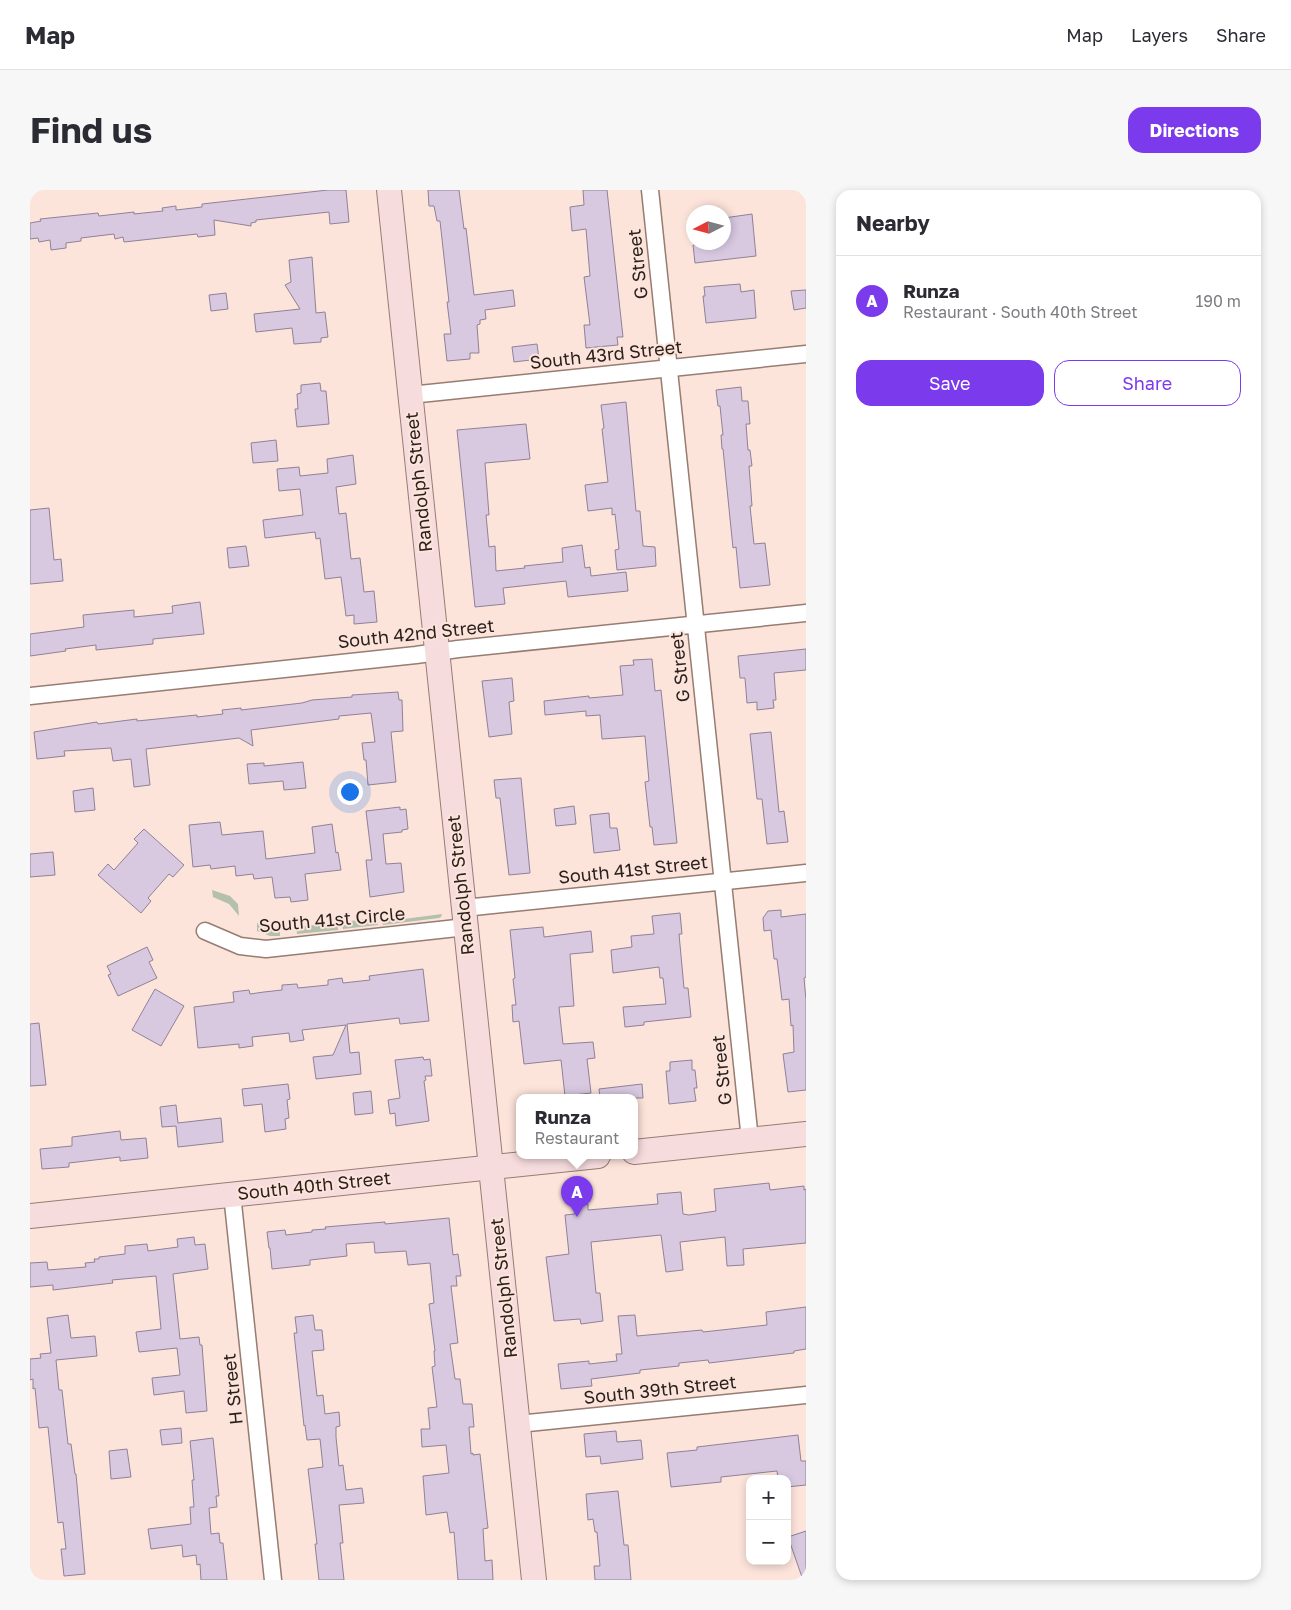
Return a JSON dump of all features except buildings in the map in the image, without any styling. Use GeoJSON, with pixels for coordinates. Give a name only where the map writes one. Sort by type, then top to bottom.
{"type":"FeatureCollection","features":[{"type":"Feature","properties":{"kind":"main road","name":"Randolph Street"},"geometry":{"type":"LineString","coordinates":[[389,190],[534,1580]]}},
{"type":"Feature","properties":{"kind":"main road"},"geometry":{"type":"LineString","coordinates":[[638,1152],[806,1134]]}},
{"type":"Feature","properties":{"kind":"main road","name":"South 40th Street"},"geometry":{"type":"LineString","coordinates":[[30,1216],[569,1159]]}},
{"type":"Feature","properties":{"kind":"street","name":"G Street"},"geometry":{"type":"LineString","coordinates":[[650,190],[750,1140]]}},
{"type":"Feature","properties":{"kind":"street","name":"South 43rd Street"},"geometry":{"type":"LineString","coordinates":[[410,396],[806,354]]}},
{"type":"Feature","properties":{"kind":"street","name":"South 42nd Street"},"geometry":{"type":"LineString","coordinates":[[30,696],[696,624],[806,614]]}},
{"type":"Feature","properties":{"kind":"street","name":"South 41st Street"},"geometry":{"type":"LineString","coordinates":[[465,918],[723,881],[806,873]]}},
{"type":"Feature","properties":{"kind":"street","name":"South 41st Circle"},"geometry":{"type":"LineString","coordinates":[[205,931],[240,946],[266,949],[465,918]]}},
{"type":"Feature","properties":{"kind":"street","name":"H Street"},"geometry":{"type":"LineString","coordinates":[[232,1194],[273,1580]]}},
{"type":"Feature","properties":{"kind":"street","name":"South 39th Street"},"geometry":{"type":"LineString","coordinates":[[518,1424],[806,1395]]}},
{"type":"Feature","properties":{"kind":"green space"},"geometry":{"type":"Polygon","coordinates":[[[212,890],[230,896],[238,904],[239,916],[229,904],[213,897],[212,890]]]}},
{"type":"Feature","properties":{"kind":"green space"},"geometry":{"type":"Polygon","coordinates":[[[442,914],[439,918],[383,925],[382,918],[396,920],[442,914]]]}},
{"type":"Feature","properties":{"kind":"green space"},"geometry":{"type":"Polygon","coordinates":[[[377,918],[378,925],[343,929],[342,925],[338,925],[338,930],[297,934],[296,927],[377,918]]]}},
{"type":"Feature","properties":{"kind":"green space"},"geometry":{"type":"Polygon","coordinates":[[[257,923],[272,929],[280,928],[280,936],[270,936],[257,931],[257,923]]]}},
{"type":"Feature","properties":{"kind":"place","name":"Runza"},"geometry":{"type":"Point","coordinates":[577,1217]}}]}
